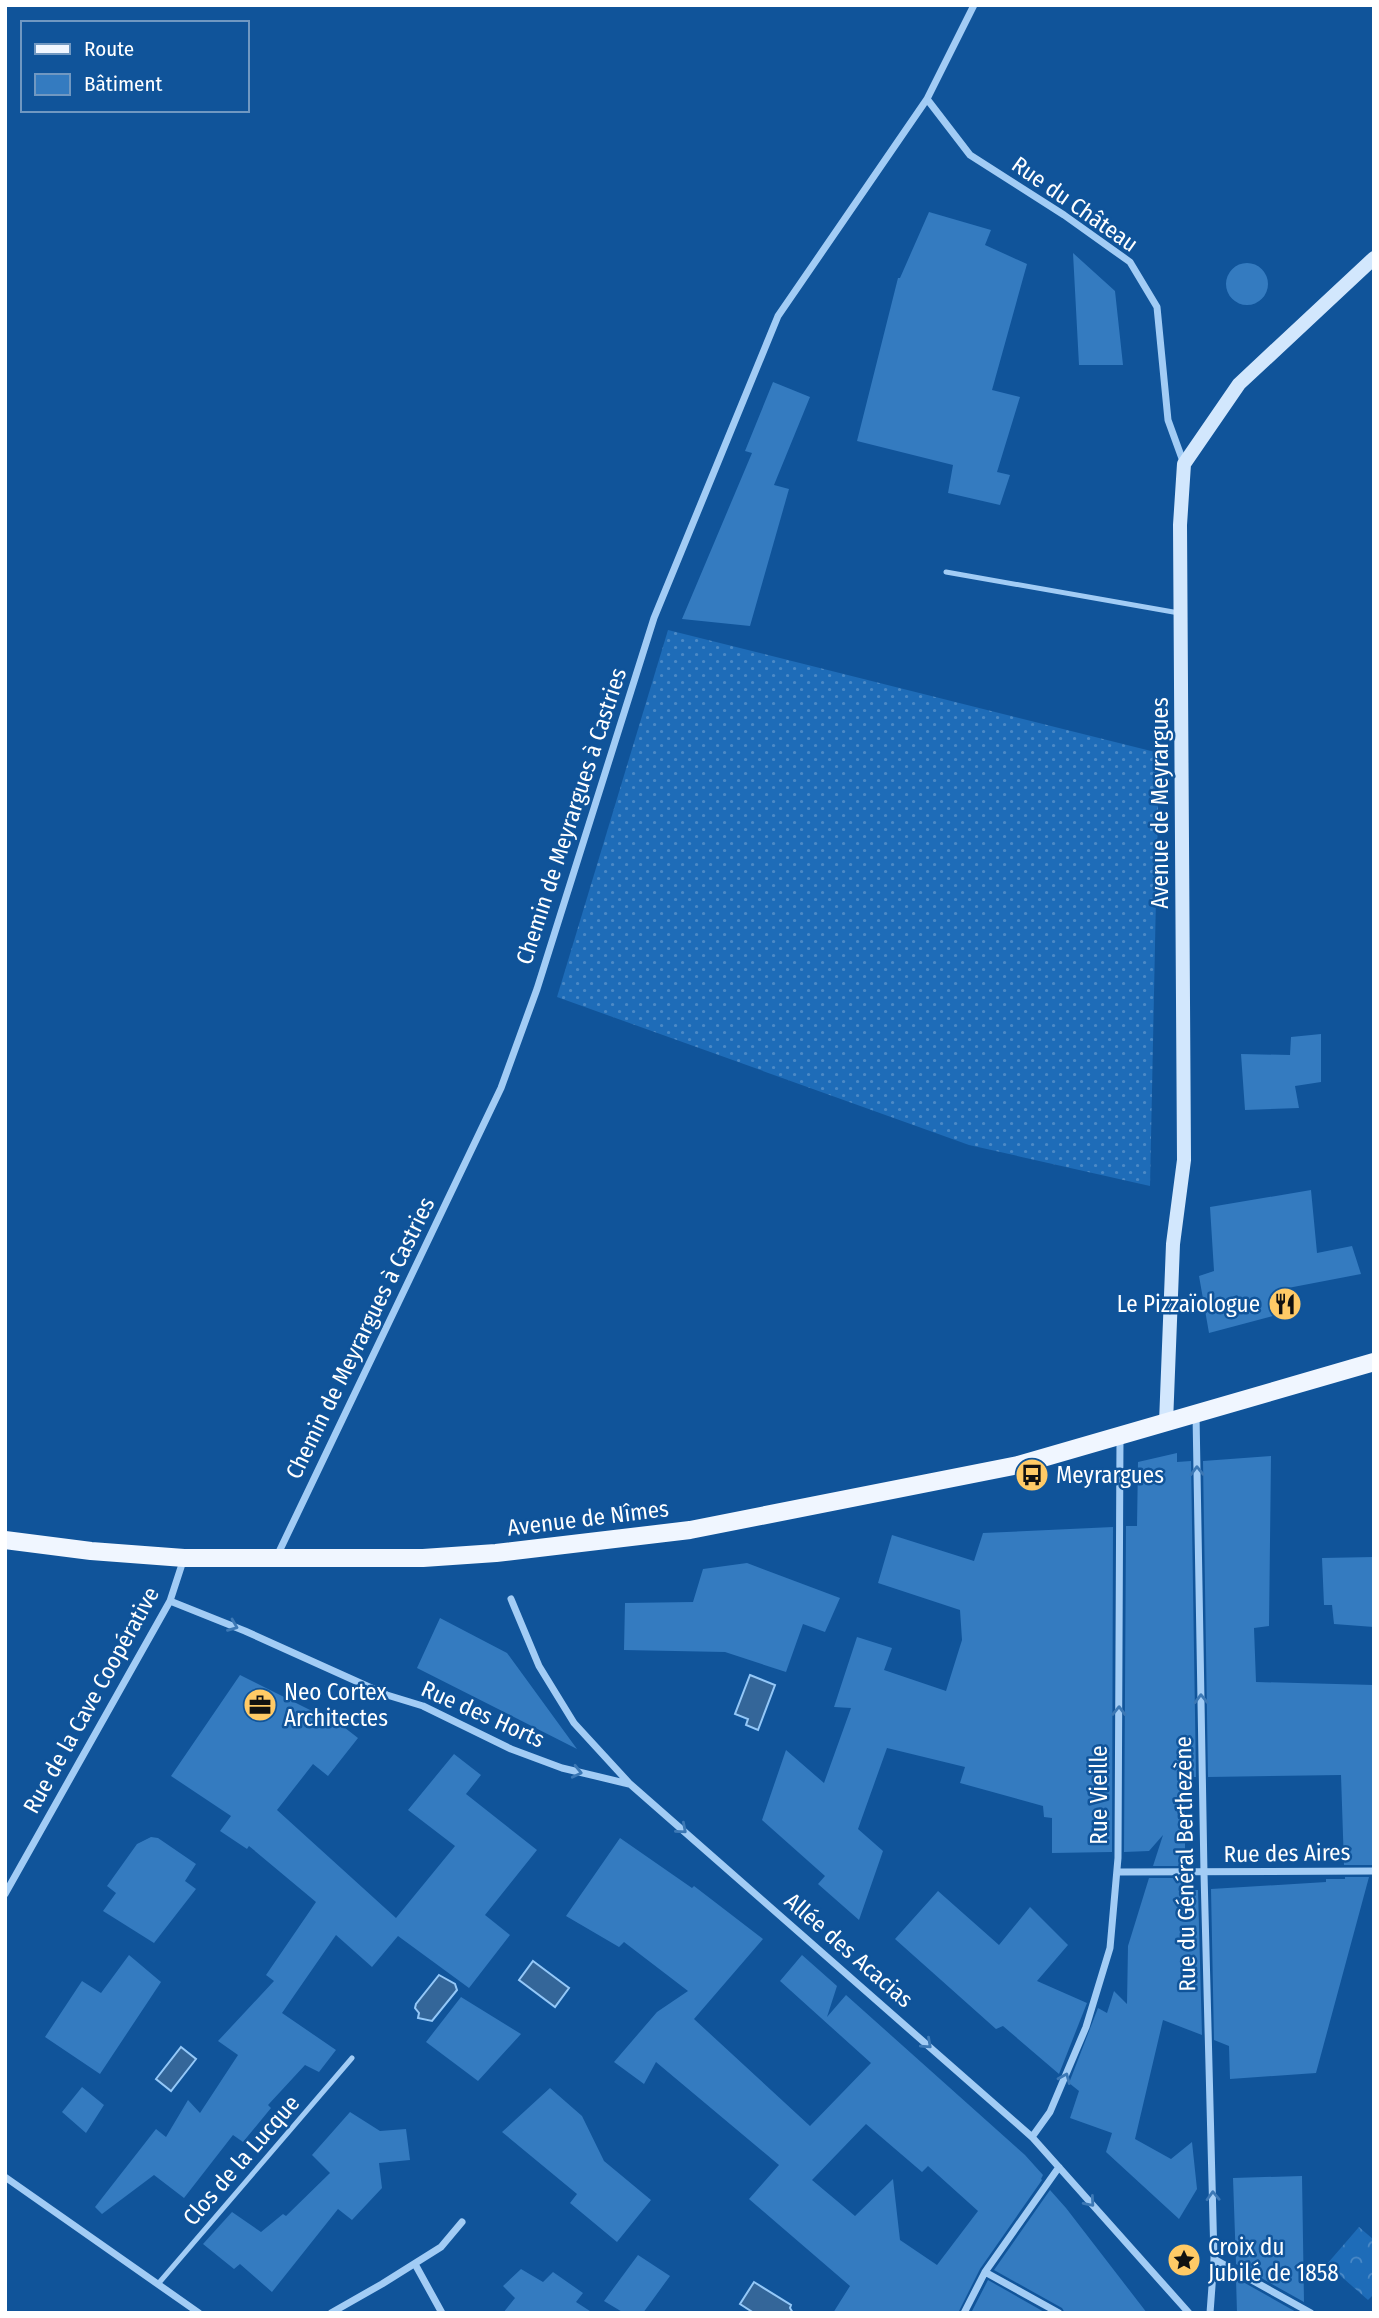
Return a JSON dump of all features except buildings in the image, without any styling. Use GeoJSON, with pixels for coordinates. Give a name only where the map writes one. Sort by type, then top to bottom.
{"type":"FeatureCollection","features":[{"type":"Feature","properties":{"kind":"main road","name":"Avenue de Nîmes"},"geometry":{"type":"LineString","coordinates":[[5,1540],[91,1551],[184,1558],[423,1559],[690,1530],[1018,1465],[1374,1362]]}},
{"type":"Feature","properties":{"kind":"street"},"geometry":{"type":"LineString","coordinates":[[927,99],[974,5]]}},
{"type":"Feature","properties":{"kind":"street","name":"Rue du Château"},"geometry":{"type":"LineString","coordinates":[[927,99],[970,155],[1064,215],[1130,262],[1157,307],[1168,420],[1184,464]]}},
{"type":"Feature","properties":{"kind":"street","name":"Chemin de Meyrargues à Castries"},"geometry":{"type":"LineString","coordinates":[[275,1559],[501,1087],[537,989],[654,618],[778,316],[927,99]]}},
{"type":"Feature","properties":{"kind":"street"},"geometry":{"type":"LineString","coordinates":[[1184,464],[1239,384],[1374,258]]}},
{"type":"Feature","properties":{"kind":"street","name":"Avenue de Meyrargues"},"geometry":{"type":"LineString","coordinates":[[1166,1423],[1173,1244],[1184,1160],[1180,525],[1184,464]]}},
{"type":"Feature","properties":{"kind":"street","name":"Rue du Général Berthezène"},"geometry":{"type":"LineString","coordinates":[[1196,1414],[1214,2259],[1210,2313]]}},
{"type":"Feature","properties":{"kind":"street","name":"Rue Vieille"},"geometry":{"type":"LineString","coordinates":[[1032,2137],[1050,2112],[1086,2027],[1110,1948],[1118,1872],[1120,1437]]}},
{"type":"Feature","properties":{"kind":"street","name":"Rue de la Cave Coopérative"},"geometry":{"type":"LineString","coordinates":[[5,1894],[170,1601],[184,1558]]}},
{"type":"Feature","properties":{"kind":"street","name":"Allée des Acacias"},"geometry":{"type":"LineString","coordinates":[[511,1599],[540,1666],[574,1724],[630,1784],[1032,2137],[1189,2313]]}},
{"type":"Feature","properties":{"kind":"street","name":"Rue des Horts"},"geometry":{"type":"LineString","coordinates":[[170,1601],[245,1631],[387,1695],[423,1706],[511,1749],[562,1768],[630,1784]]}},
{"type":"Feature","properties":{"kind":"street","name":"Rue des Aires"},"geometry":{"type":"LineString","coordinates":[[1118,1872],[1374,1871]]}},
{"type":"Feature","properties":{"kind":"street"},"geometry":{"type":"LineString","coordinates":[[964,2313],[985,2272],[1059,2166]]}},
{"type":"Feature","properties":{"kind":"street"},"geometry":{"type":"LineString","coordinates":[[5,2177],[199,2313]]}},
{"type":"Feature","properties":{"kind":"street"},"geometry":{"type":"LineString","coordinates":[[331,2313],[441,2247],[462,2222]]}},
{"type":"Feature","properties":{"kind":"street"},"geometry":{"type":"LineString","coordinates":[[1214,2259],[1311,2313]]}},
{"type":"Feature","properties":{"kind":"street"},"geometry":{"type":"LineString","coordinates":[[415,2263],[442,2313]]}},
{"type":"Feature","properties":{"kind":"street"},"geometry":{"type":"LineString","coordinates":[[985,2272],[1059,2313]]}},
{"type":"Feature","properties":{"kind":"lane"},"geometry":{"type":"LineString","coordinates":[[946,572],[1182,614]]}},
{"type":"Feature","properties":{"kind":"lane","name":"Clos de la Lucque"},"geometry":{"type":"LineString","coordinates":[[158,2284],[352,2058]]}},
{"type":"Feature","properties":{"kind":"green space"},"geometry":{"type":"Polygon","coordinates":[[[668,630],[1159,753],[1150,1186],[969,1145],[557,997],[668,630]]]}},
{"type":"Feature","properties":{"kind":"green space"},"geometry":{"type":"Polygon","coordinates":[[[1359,2227],[1374,2240],[1374,2294],[1368,2300],[1327,2264],[1359,2227]]]}},
{"type":"Feature","properties":{"kind":"shaded area"},"geometry":{"type":"Polygon","coordinates":[[[750,1675],[775,1685],[758,1730],[746,1725],[748,1719],[735,1714],[750,1675]]]}},
{"type":"Feature","properties":{"kind":"shaded area"},"geometry":{"type":"Polygon","coordinates":[[[533,1961],[569,1988],[555,2007],[519,1980],[533,1961]]]}},
{"type":"Feature","properties":{"kind":"shaded area"},"geometry":{"type":"Polygon","coordinates":[[[439,1975],[455,1984],[457,1990],[432,2021],[418,2018],[416,2004],[439,1975]]]}},
{"type":"Feature","properties":{"kind":"shaded area"},"geometry":{"type":"Polygon","coordinates":[[[181,2047],[196,2059],[171,2091],[156,2079],[181,2047]]]}},
{"type":"Feature","properties":{"kind":"shaded area"},"geometry":{"type":"Polygon","coordinates":[[[754,2282],[791,2305],[793,2313],[754,2313],[740,2304],[754,2282]]]}},
{"type":"Feature","properties":{"kind":"place","name":"Le Pizzaïologue"},"geometry":{"type":"Point","coordinates":[1285,1304]}},
{"type":"Feature","properties":{"kind":"place","name":"Meyrargues"},"geometry":{"type":"Point","coordinates":[1032,1475]}},
{"type":"Feature","properties":{"kind":"place","name":"Neo Cortex Architectes"},"geometry":{"type":"Point","coordinates":[260,1705]}},
{"type":"Feature","properties":{"kind":"place","name":"Croix du Jubilé de 1858"},"geometry":{"type":"Point","coordinates":[1184,2260]}}]}
